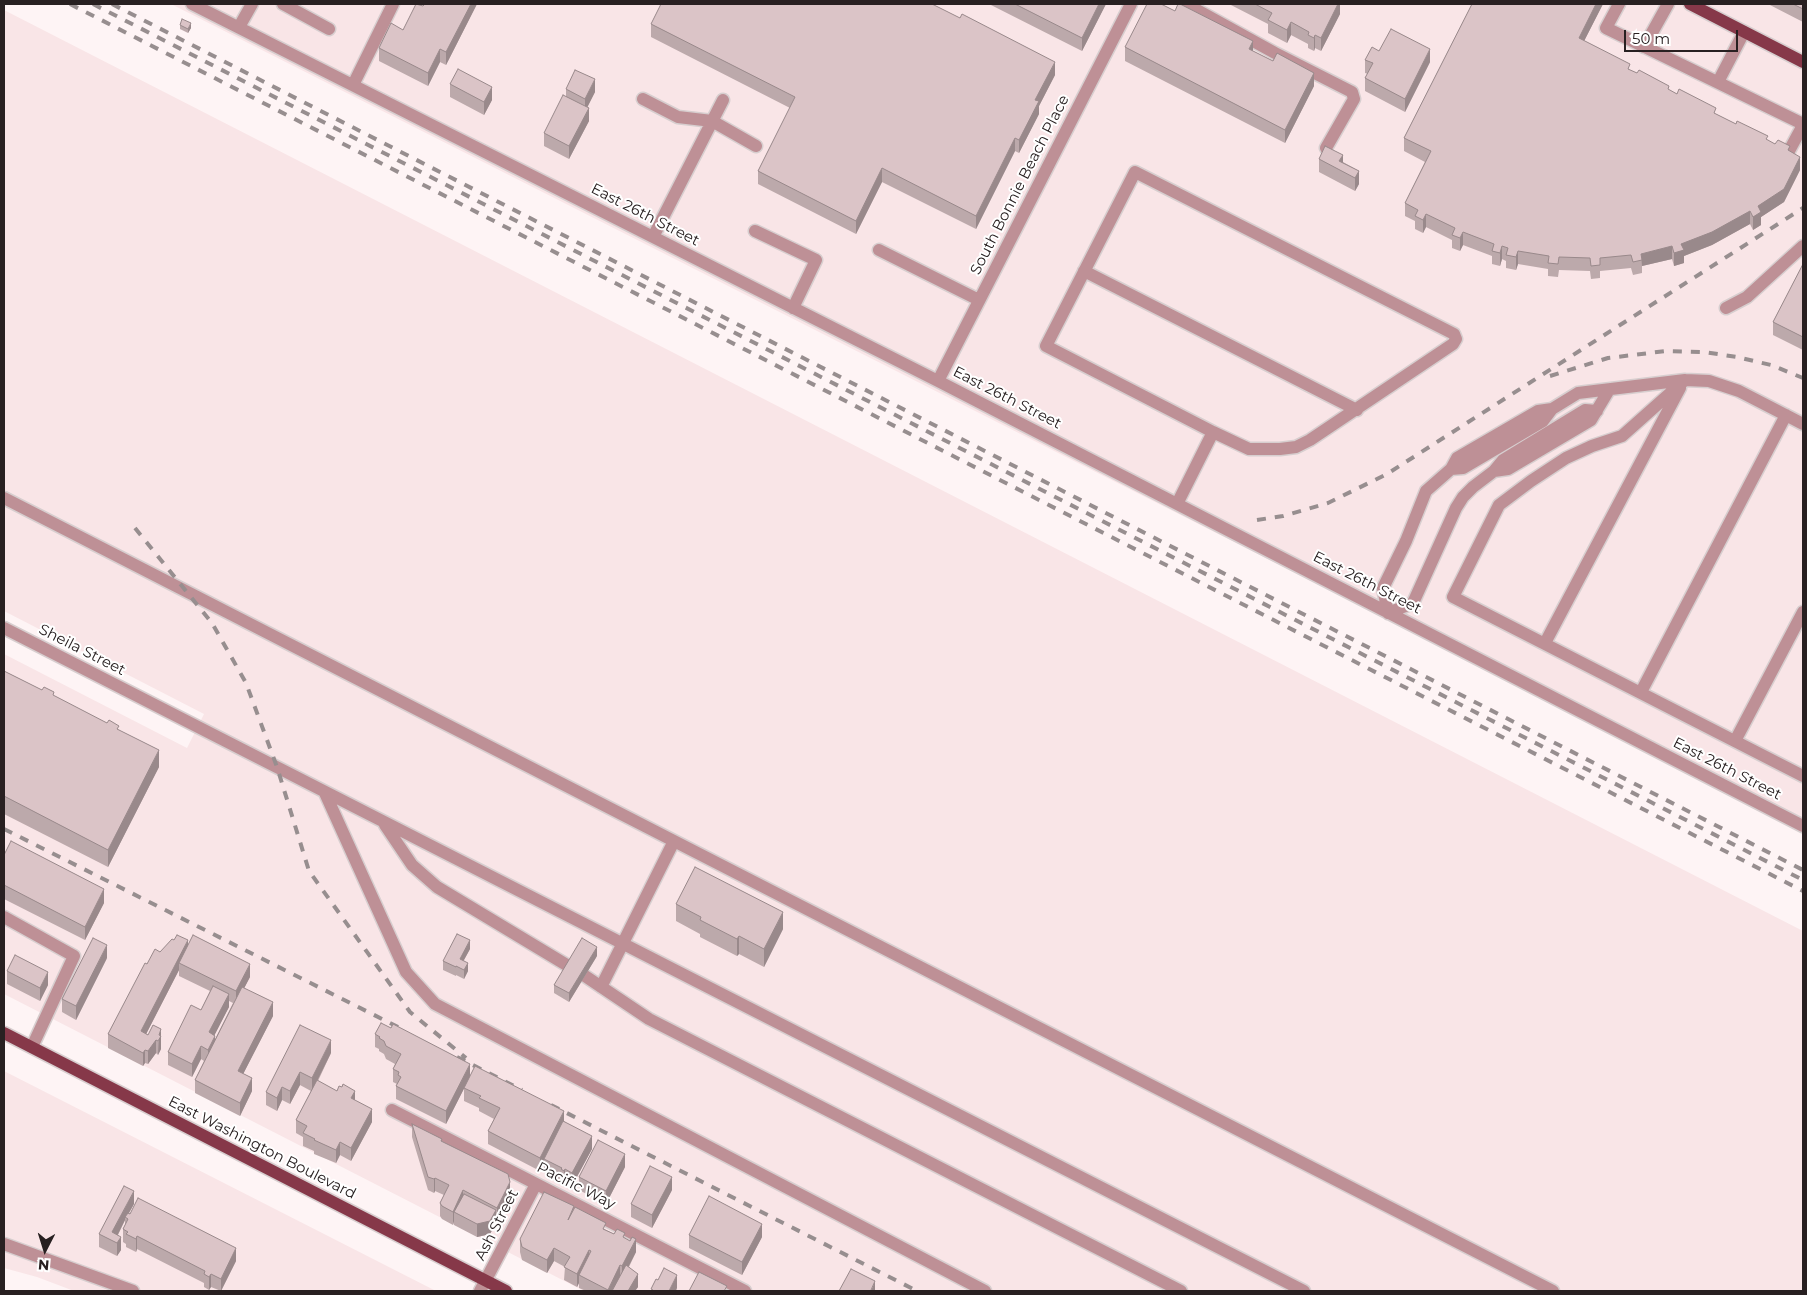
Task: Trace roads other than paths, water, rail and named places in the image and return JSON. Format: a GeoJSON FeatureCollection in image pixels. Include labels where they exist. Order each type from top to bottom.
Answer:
{"type":"FeatureCollection","features":[{"type":"Feature","properties":{"kind":"main road"},"geometry":{"type":"LineString","coordinates":[[1690,4],[1803,62]]}},
{"type":"Feature","properties":{"kind":"main road","name":"East Washington Boulevard"},"geometry":{"type":"LineString","coordinates":[[4,1033],[483,1286],[506,1291]]}},
{"type":"Feature","properties":{"kind":"street","name":"East 26th Street"},"geometry":{"type":"LineString","coordinates":[[192,4],[938,381],[1803,826]]}},
{"type":"Feature","properties":{"kind":"street"},"geometry":{"type":"LineString","coordinates":[[239,28],[252,4]]}},
{"type":"Feature","properties":{"kind":"street"},"geometry":{"type":"LineString","coordinates":[[283,4],[329,29]]}},
{"type":"Feature","properties":{"kind":"street"},"geometry":{"type":"LineString","coordinates":[[353,85],[393,4]]}},
{"type":"Feature","properties":{"kind":"street","name":"South Bonnie Beach Place"},"geometry":{"type":"LineString","coordinates":[[938,381],[1131,4]]}},
{"type":"Feature","properties":{"kind":"street"},"geometry":{"type":"LineString","coordinates":[[1186,4],[1274,53],[1352,92],[1354,99],[1326,148]]}},
{"type":"Feature","properties":{"kind":"street"},"geometry":{"type":"LineString","coordinates":[[1619,4],[1606,28],[1803,124],[1789,152]]}},
{"type":"Feature","properties":{"kind":"street"},"geometry":{"type":"LineString","coordinates":[[1644,47],[1668,4]]}},
{"type":"Feature","properties":{"kind":"street"},"geometry":{"type":"LineString","coordinates":[[1718,82],[1744,32]]}},
{"type":"Feature","properties":{"kind":"street"},"geometry":{"type":"LineString","coordinates":[[644,99],[678,117],[712,121],[756,146]]}},
{"type":"Feature","properties":{"kind":"street"},"geometry":{"type":"LineString","coordinates":[[653,237],[723,100]]}},
{"type":"Feature","properties":{"kind":"street"},"geometry":{"type":"LineString","coordinates":[[1135,172],[1454,334],[1456,339],[1453,344],[1310,440],[1296,447],[1249,449],[1046,346],[1084,271],[1135,172]]}},
{"type":"Feature","properties":{"kind":"street"},"geometry":{"type":"LineString","coordinates":[[755,231],[816,260],[793,308]]}},
{"type":"Feature","properties":{"kind":"street"},"geometry":{"type":"LineString","coordinates":[[1726,308],[1747,296],[1803,246]]}},
{"type":"Feature","properties":{"kind":"street"},"geometry":{"type":"LineString","coordinates":[[880,250],[980,300]]}},
{"type":"Feature","properties":{"kind":"street"},"geometry":{"type":"LineString","coordinates":[[1084,271],[1357,410]]}},
{"type":"Feature","properties":{"kind":"street"},"geometry":{"type":"LineString","coordinates":[[1685,380],[1622,436],[1592,446],[1566,458],[1499,505],[1453,597],[1803,776]]}},
{"type":"Feature","properties":{"kind":"street"},"geometry":{"type":"LineString","coordinates":[[1545,643],[1685,380]]}},
{"type":"Feature","properties":{"kind":"street"},"geometry":{"type":"LineString","coordinates":[[1609,390],[1591,420],[1524,461],[1508,469],[1494,471],[1463,497],[1413,603],[1388,613],[1383,588],[1406,541],[1422,498],[1431,485],[1452,469],[1463,468],[1543,421],[1552,409],[1578,393],[1685,380],[1709,381],[1739,391],[1803,424]]}},
{"type":"Feature","properties":{"kind":"street"},"geometry":{"type":"LineString","coordinates":[[1641,692],[1786,415]]}},
{"type":"Feature","properties":{"kind":"street"},"geometry":{"type":"LineString","coordinates":[[1177,504],[1213,432]]}},
{"type":"Feature","properties":{"kind":"street"},"geometry":{"type":"LineString","coordinates":[[4,498],[1553,1291]]}},
{"type":"Feature","properties":{"kind":"street"},"geometry":{"type":"LineString","coordinates":[[1735,741],[1803,612]]}},
{"type":"Feature","properties":{"kind":"street","name":"Sheila Street"},"geometry":{"type":"LineString","coordinates":[[4,628],[1304,1291]]}},
{"type":"Feature","properties":{"kind":"street"},"geometry":{"type":"LineString","coordinates":[[325,793],[406,972],[435,1004],[985,1291]]}},
{"type":"Feature","properties":{"kind":"street"},"geometry":{"type":"LineString","coordinates":[[384,823],[412,864],[437,887],[570,968]]}},
{"type":"Feature","properties":{"kind":"street"},"geometry":{"type":"LineString","coordinates":[[601,987],[674,841]]}},
{"type":"Feature","properties":{"kind":"street"},"geometry":{"type":"LineString","coordinates":[[4,917],[74,956],[32,1048]]}},
{"type":"Feature","properties":{"kind":"street"},"geometry":{"type":"LineString","coordinates":[[585,976],[649,1019],[1181,1291]]}},
{"type":"Feature","properties":{"kind":"street","name":"Pacific Way"},"geometry":{"type":"LineString","coordinates":[[392,1110],[745,1291]]}},
{"type":"Feature","properties":{"kind":"street","name":"Ash Street"},"geometry":{"type":"LineString","coordinates":[[483,1286],[536,1184]]}},
{"type":"Feature","properties":{"kind":"street"},"geometry":{"type":"LineString","coordinates":[[4,1244],[133,1291]]}},
{"type":"Feature","properties":{"kind":"railway"},"geometry":{"type":"LineString","coordinates":[[70,4],[1803,891]]}},
{"type":"Feature","properties":{"kind":"railway"},"geometry":{"type":"LineString","coordinates":[[93,4],[1803,880]]}},
{"type":"Feature","properties":{"kind":"railway"},"geometry":{"type":"LineString","coordinates":[[112,4],[1803,870]]}},
{"type":"Feature","properties":{"kind":"railway"},"geometry":{"type":"LineString","coordinates":[[1257,520],[1283,516],[1328,503],[1387,474],[1803,208]]}},
{"type":"Feature","properties":{"kind":"railway"},"geometry":{"type":"LineString","coordinates":[[1550,376],[1608,358],[1666,351],[1704,352],[1737,357],[1771,365],[1803,378]]}},
{"type":"Feature","properties":{"kind":"railway"},"geometry":{"type":"LineString","coordinates":[[135,528],[212,623],[246,683],[277,767],[309,871],[410,1012],[466,1058]]}},
{"type":"Feature","properties":{"kind":"railway"},"geometry":{"type":"LineString","coordinates":[[4,829],[406,1031]]}},
{"type":"Feature","properties":{"kind":"railway"},"geometry":{"type":"LineString","coordinates":[[457,1057],[522,1090]]}},
{"type":"Feature","properties":{"kind":"railway"},"geometry":{"type":"LineString","coordinates":[[551,1105],[917,1291]]}}]}
